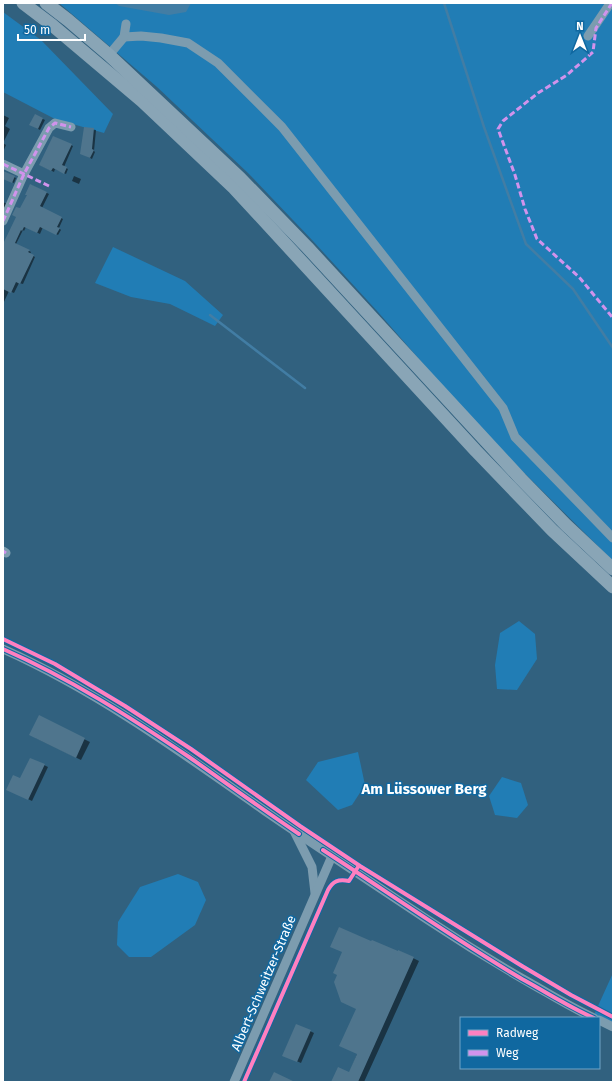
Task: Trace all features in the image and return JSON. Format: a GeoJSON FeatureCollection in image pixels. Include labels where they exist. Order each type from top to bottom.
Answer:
{"type":"FeatureCollection","features":[{"type":"Feature","properties":{"kind":"highway"},"geometry":{"type":"LineString","coordinates":[[23,3],[52,25],[142,101],[234,188],[476,451],[552,530],[613,587]]}},
{"type":"Feature","properties":{"kind":"highway"},"geometry":{"type":"LineString","coordinates":[[46,3],[108,55],[240,178],[307,247],[521,480],[613,569]]}},
{"type":"Feature","properties":{"kind":"street"},"geometry":{"type":"LineString","coordinates":[[588,36],[611,3]]}},
{"type":"Feature","properties":{"kind":"street"},"geometry":{"type":"LineString","coordinates":[[108,55],[124,37],[126,24]]}},
{"type":"Feature","properties":{"kind":"street"},"geometry":{"type":"LineString","coordinates":[[124,37],[141,36],[188,43],[218,63],[282,127],[503,408],[515,437],[613,538]]}},
{"type":"Feature","properties":{"kind":"street"},"geometry":{"type":"LineString","coordinates":[[3,221],[24,174],[49,128],[55,123],[71,127]]}},
{"type":"Feature","properties":{"kind":"street"},"geometry":{"type":"LineString","coordinates":[[3,164],[24,174]]}},
{"type":"Feature","properties":{"kind":"street"},"geometry":{"type":"LineString","coordinates":[[3,649],[39,665],[116,709],[189,757],[294,831],[449,934],[490,960],[576,1010],[592,1017]]}},
{"type":"Feature","properties":{"kind":"street","name":"Albert-Schweitzer-Straße"},"geometry":{"type":"LineString","coordinates":[[294,831],[312,867],[315,894]]}},
{"type":"Feature","properties":{"kind":"street","name":"Albert-Schweitzer-Straße"},"geometry":{"type":"LineString","coordinates":[[234,1082],[332,856]]}},
{"type":"Feature","properties":{"kind":"street"},"geometry":{"type":"LineString","coordinates":[[600,1020],[613,1026]]}},
{"type":"Feature","properties":{"kind":"shaded area"},"geometry":{"type":"Polygon","coordinates":[[[59,3],[613,3],[613,561],[481,430],[378,312],[248,173],[157,87],[59,3]]]}},
{"type":"Feature","properties":{"kind":"shaded area"},"geometry":{"type":"Polygon","coordinates":[[[115,3],[191,3],[186,12],[169,15],[119,6],[115,3]]]}},
{"type":"Feature","properties":{"kind":"shaded area"},"geometry":{"type":"Polygon","coordinates":[[[3,12],[41,40],[113,114],[104,133],[55,119],[3,92],[3,12]]]}},
{"type":"Feature","properties":{"kind":"shaded area"},"geometry":{"type":"Polygon","coordinates":[[[113,247],[185,281],[223,315],[215,326],[170,304],[131,297],[95,283],[113,247]]]}},
{"type":"Feature","properties":{"kind":"shaded area"},"geometry":{"type":"Polygon","coordinates":[[[519,621],[535,634],[537,659],[517,690],[497,689],[495,665],[500,633],[519,621]]]}},
{"type":"Feature","properties":{"kind":"shaded area"},"geometry":{"type":"Polygon","coordinates":[[[358,752],[365,785],[352,805],[338,810],[306,780],[318,762],[358,752]]]}},
{"type":"Feature","properties":{"kind":"shaded area"},"geometry":{"type":"Polygon","coordinates":[[[502,777],[521,783],[528,805],[517,818],[495,815],[489,796],[502,777]]]}},
{"type":"Feature","properties":{"kind":"shaded area"},"geometry":{"type":"Polygon","coordinates":[[[178,874],[198,882],[206,900],[195,925],[151,957],[129,957],[117,945],[118,922],[140,887],[178,874]]]}},
{"type":"Feature","properties":{"kind":"shaded area"},"geometry":{"type":"Polygon","coordinates":[[[613,973],[613,1027],[600,1020],[600,1017],[593,1017],[613,973]]]}},
{"type":"Feature","properties":{"kind":"building"},"geometry":{"type":"Polygon","coordinates":[[[35,114],[43,118],[38,129],[29,125],[35,114]]]}},
{"type":"Feature","properties":{"kind":"building"},"geometry":{"type":"Polygon","coordinates":[[[84,127],[94,128],[92,149],[94,150],[90,158],[80,154],[84,127]]]}},
{"type":"Feature","properties":{"kind":"building"},"geometry":{"type":"Polygon","coordinates":[[[53,136],[72,144],[62,165],[67,167],[64,174],[53,168],[51,171],[39,165],[53,136]]]}},
{"type":"Feature","properties":{"kind":"building"},"geometry":{"type":"Polygon","coordinates":[[[3,171],[15,176],[12,183],[3,179],[3,171]]]}},
{"type":"Feature","properties":{"kind":"building"},"geometry":{"type":"Polygon","coordinates":[[[30,184],[47,192],[40,206],[62,217],[57,227],[60,228],[56,235],[40,227],[37,233],[24,227],[22,231],[21,230],[15,243],[30,250],[28,252],[34,255],[20,284],[16,282],[11,293],[3,289],[3,244],[16,217],[12,215],[16,207],[20,208],[27,195],[25,195],[30,184]]]}},
{"type":"Feature","properties":{"kind":"building"},"geometry":{"type":"Polygon","coordinates":[[[39,715],[85,738],[76,758],[29,735],[39,715]]]}},
{"type":"Feature","properties":{"kind":"building"},"geometry":{"type":"Polygon","coordinates":[[[30,758],[45,764],[28,800],[6,790],[13,775],[20,778],[30,758]]]}},
{"type":"Feature","properties":{"kind":"building"},"geometry":{"type":"Polygon","coordinates":[[[339,927],[414,957],[358,1082],[331,1082],[338,1067],[349,1072],[357,1054],[339,1046],[356,1009],[341,1002],[334,982],[337,975],[333,973],[342,952],[330,947],[339,927]]]}},
{"type":"Feature","properties":{"kind":"building"},"geometry":{"type":"Polygon","coordinates":[[[296,1024],[311,1030],[297,1062],[282,1056],[296,1024]]]}},
{"type":"Feature","properties":{"kind":"building"},"geometry":{"type":"Polygon","coordinates":[[[274,1072],[295,1082],[269,1082],[274,1072]]]}},
{"type":"Feature","properties":{"kind":"waterway"},"geometry":{"type":"LineString","coordinates":[[444,3],[484,127],[526,244],[573,289],[613,348]]}},
{"type":"Feature","properties":{"kind":"waterway"},"geometry":{"type":"LineString","coordinates":[[210,315],[305,388]]}},
{"type":"Feature","properties":{"kind":"marked path"},"geometry":{"type":"LineString","coordinates":[[612,3],[596,28],[593,52],[567,75],[538,93],[503,121],[498,129],[515,175],[525,209],[537,239],[579,277],[613,318]]}},
{"type":"Feature","properties":{"kind":"marked path"},"geometry":{"type":"LineString","coordinates":[[3,221],[24,174],[49,128],[55,123],[71,127]]}},
{"type":"Feature","properties":{"kind":"marked path"},"geometry":{"type":"LineString","coordinates":[[3,164],[49,186]]}},
{"type":"Feature","properties":{"kind":"cycle path"},"geometry":{"type":"LineString","coordinates":[[3,639],[55,664],[125,706],[191,749],[300,826],[360,866],[522,966],[571,995],[613,1017]]}},
{"type":"Feature","properties":{"kind":"cycle path"},"geometry":{"type":"LineString","coordinates":[[3,649],[52,672],[122,713],[189,757],[299,834]]}},
{"type":"Feature","properties":{"kind":"cycle path"},"geometry":{"type":"LineString","coordinates":[[323,850],[497,964],[592,1017]]}},
{"type":"Feature","properties":{"kind":"cycle path"},"geometry":{"type":"LineString","coordinates":[[244,1082],[328,890],[336,881],[349,881],[358,867]]}},
{"type":"Feature","properties":{"kind":"district","name":"Am Lüssower Berg"},"geometry":{"type":"Point","coordinates":[424,789]}}]}
